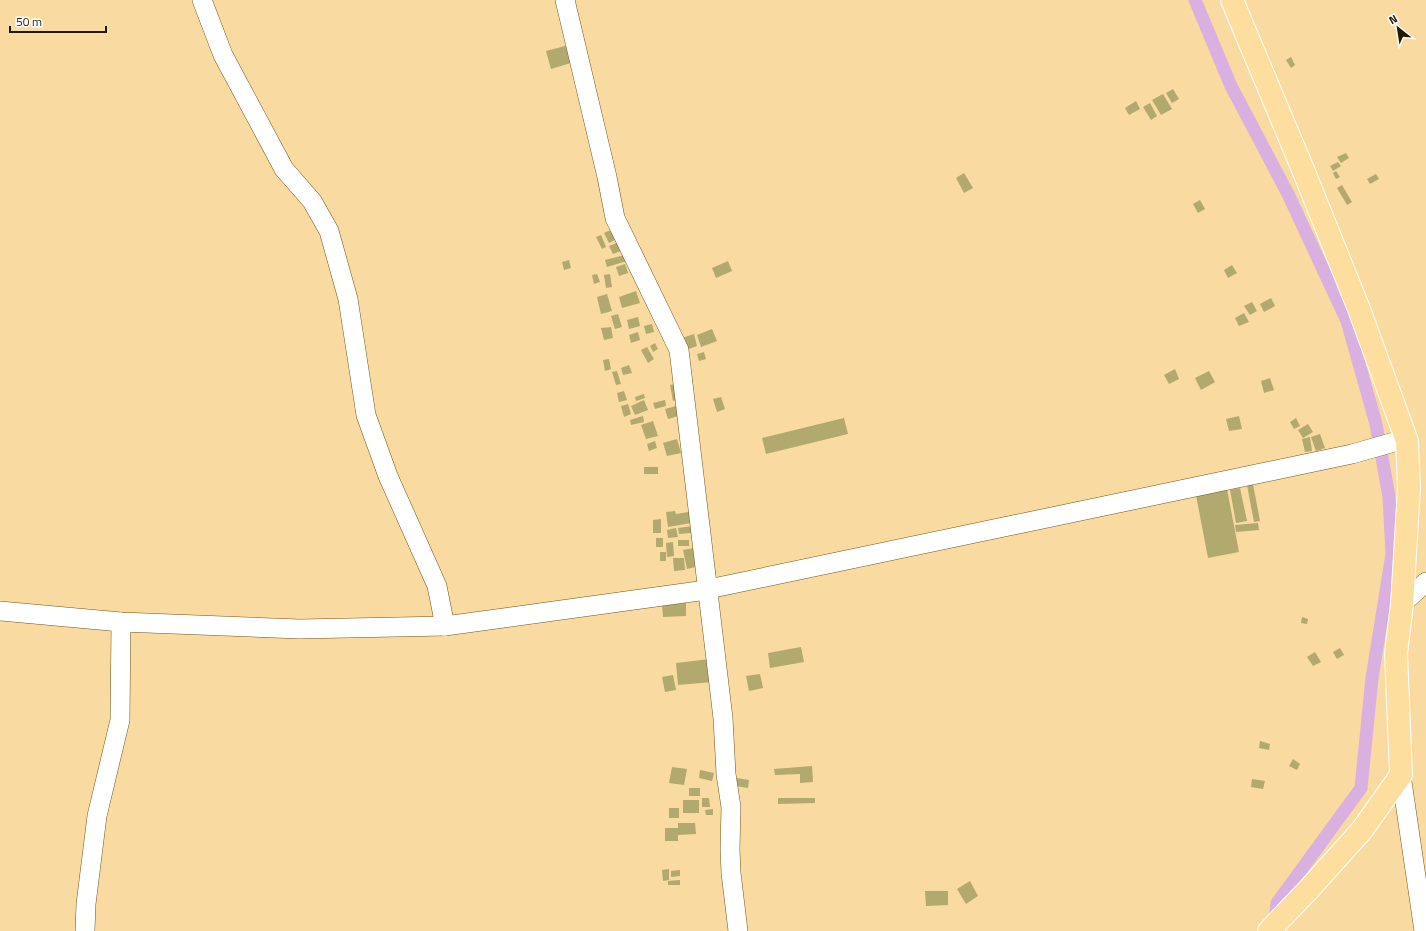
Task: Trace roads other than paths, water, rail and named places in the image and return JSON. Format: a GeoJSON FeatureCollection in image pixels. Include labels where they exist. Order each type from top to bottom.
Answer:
{"type":"FeatureCollection","features":[{"type":"Feature","properties":{"kind":"main road"},"geometry":{"type":"LineString","coordinates":[[1232,0],[1304,172],[1359,309],[1400,442],[1409,488],[1402,604],[1396,653],[1401,775],[1362,830],[1269,931]]}},
{"type":"Feature","properties":{"kind":"street"},"geometry":{"type":"LineString","coordinates":[[202,0],[223,55],[284,169],[312,201],[329,231],[348,299],[366,415],[388,476],[438,586],[445,626]]}},
{"type":"Feature","properties":{"kind":"street"},"geometry":{"type":"LineString","coordinates":[[565,0],[607,177],[615,218],[679,350],[723,718],[726,774],[731,807],[731,873],[738,931]]}},
{"type":"Feature","properties":{"kind":"street"},"geometry":{"type":"LineString","coordinates":[[0,611],[121,622],[300,629],[445,626],[700,591],[1352,454],[1400,442]]}},
{"type":"Feature","properties":{"kind":"street"},"geometry":{"type":"LineString","coordinates":[[1402,604],[1426,582]]}},
{"type":"Feature","properties":{"kind":"street"},"geometry":{"type":"LineString","coordinates":[[85,931],[86,904],[97,816],[120,720],[121,622]]}},
{"type":"Feature","properties":{"kind":"street"},"geometry":{"type":"LineString","coordinates":[[1401,775],[1424,931]]}},
{"type":"Feature","properties":{"kind":"waterway"},"geometry":{"type":"LineString","coordinates":[[1195,0],[1231,86],[1288,194],[1347,321],[1376,424],[1389,497],[1392,554],[1372,678],[1361,788],[1277,903],[1275,923]]}}]}
